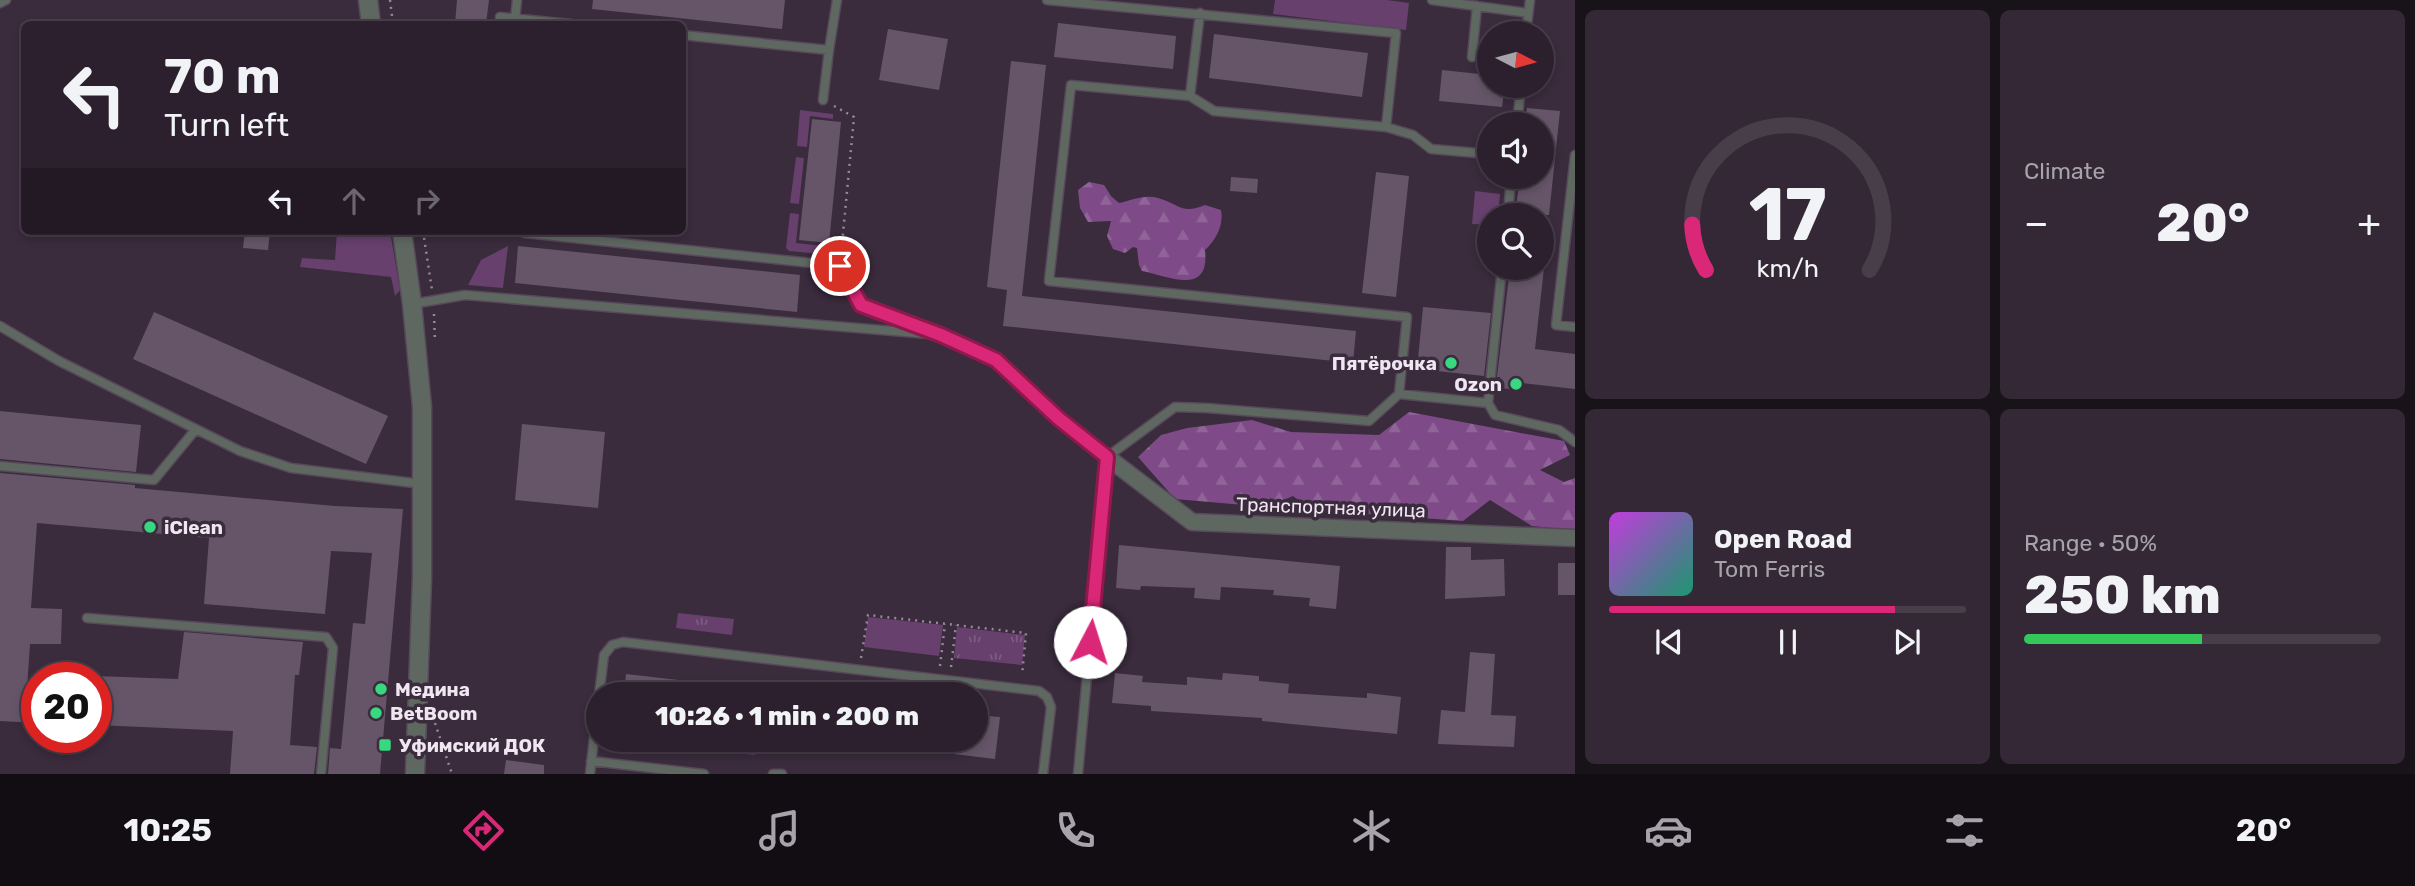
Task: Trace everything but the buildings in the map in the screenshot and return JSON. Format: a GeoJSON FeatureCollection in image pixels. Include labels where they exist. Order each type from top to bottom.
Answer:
{"type":"FeatureCollection","features":[{"type":"Feature","properties":{"kind":"street"},"geometry":{"type":"LineString","coordinates":[[368,0],[371,21]]}},
{"type":"Feature","properties":{"kind":"street"},"geometry":{"type":"LineString","coordinates":[[403,235],[422,407],[422,578],[415,774]]}},
{"type":"Feature","properties":{"kind":"street","name":"Транспортная улица"},"geometry":{"type":"LineString","coordinates":[[1107,457],[1192,522],[1575,538]]}},
{"type":"Feature","properties":{"kind":"lane"},"geometry":{"type":"LineString","coordinates":[[0,3],[6,0]]}},
{"type":"Feature","properties":{"kind":"lane"},"geometry":{"type":"LineString","coordinates":[[515,19],[517,0]]}},
{"type":"Feature","properties":{"kind":"lane"},"geometry":{"type":"LineString","coordinates":[[823,100],[837,0]]}},
{"type":"Feature","properties":{"kind":"lane"},"geometry":{"type":"LineString","coordinates":[[1047,0],[1396,33],[1386,127]]}},
{"type":"Feature","properties":{"kind":"lane"},"geometry":{"type":"LineString","coordinates":[[1432,0],[1528,13]]}},
{"type":"Feature","properties":{"kind":"lane"},"geometry":{"type":"LineString","coordinates":[[1527,21],[1530,0]]}},
{"type":"Feature","properties":{"kind":"lane"},"geometry":{"type":"LineString","coordinates":[[1472,58],[1477,6]]}},
{"type":"Feature","properties":{"kind":"lane"},"geometry":{"type":"LineString","coordinates":[[1190,96],[1200,13]]}},
{"type":"Feature","properties":{"kind":"lane"},"geometry":{"type":"LineString","coordinates":[[500,21],[500,17],[537,21]]}},
{"type":"Feature","properties":{"kind":"lane"},"geometry":{"type":"LineString","coordinates":[[686,36],[829,50]]}},
{"type":"Feature","properties":{"kind":"lane"},"geometry":{"type":"LineString","coordinates":[[1078,774],[1107,457],[1175,407],[1369,421],[1399,394],[1407,317],[1049,281],[1071,85],[1190,96],[1214,111],[1386,127],[1413,135],[1431,149],[1477,153]]}},
{"type":"Feature","properties":{"kind":"lane"},"geometry":{"type":"LineString","coordinates":[[1575,155],[1556,325],[1575,327]]}},
{"type":"Feature","properties":{"kind":"lane"},"geometry":{"type":"LineString","coordinates":[[544,235],[840,266],[861,305],[941,335],[996,360],[1050,411],[1107,457]]}},
{"type":"Feature","properties":{"kind":"lane"},"geometry":{"type":"LineString","coordinates":[[1501,280],[1488,403],[1494,415],[1559,430],[1575,442]]}},
{"type":"Feature","properties":{"kind":"lane"},"geometry":{"type":"LineString","coordinates":[[412,304],[465,295],[941,335]]}},
{"type":"Feature","properties":{"kind":"lane"},"geometry":{"type":"LineString","coordinates":[[0,326],[59,360],[240,451],[292,468],[422,484]]}},
{"type":"Feature","properties":{"kind":"lane"},"geometry":{"type":"LineString","coordinates":[[1399,394],[1488,403]]}},
{"type":"Feature","properties":{"kind":"lane"},"geometry":{"type":"LineString","coordinates":[[0,466],[154,480],[196,429]]}},
{"type":"Feature","properties":{"kind":"lane"},"geometry":{"type":"LineString","coordinates":[[87,618],[326,637],[333,648],[321,774]]}},
{"type":"Feature","properties":{"kind":"lane"},"geometry":{"type":"LineString","coordinates":[[601,682],[604,655],[617,643],[1039,691],[1049,701],[1043,774]]}},
{"type":"Feature","properties":{"kind":"lane"},"geometry":{"type":"LineString","coordinates":[[590,774],[593,752]]}},
{"type":"Feature","properties":{"kind":"lane"},"geometry":{"type":"LineString","coordinates":[[592,761],[704,774]]}},
{"type":"Feature","properties":{"kind":"lane"},"geometry":{"type":"LineString","coordinates":[[773,774],[782,774]]}},
{"type":"Feature","properties":{"kind":"path"},"geometry":{"type":"LineString","coordinates":[[390,0],[393,21]]}},
{"type":"Feature","properties":{"kind":"path"},"geometry":{"type":"LineString","coordinates":[[823,100],[854,117],[840,266]]}},
{"type":"Feature","properties":{"kind":"path"},"geometry":{"type":"LineString","coordinates":[[860,670],[867,615],[956,625],[1027,634],[1021,689]]}},
{"type":"Feature","properties":{"kind":"path"},"geometry":{"type":"LineString","coordinates":[[938,679],[945,624]]}},
{"type":"Feature","properties":{"kind":"path"},"geometry":{"type":"LineString","coordinates":[[949,681],[956,625]]}},
{"type":"Feature","properties":{"kind":"green space"},"geometry":{"type":"Polygon","coordinates":[[[1275,0],[1387,0],[1409,3],[1406,30],[1273,14],[1275,0]]]}},
{"type":"Feature","properties":{"kind":"green space"},"geometry":{"type":"Polygon","coordinates":[[[800,110],[833,114],[833,119],[810,116],[807,147],[797,146],[800,110]]]}},
{"type":"Feature","properties":{"kind":"green space"},"geometry":{"type":"Polygon","coordinates":[[[796,157],[804,158],[799,204],[790,203],[796,157]]]}},
{"type":"Feature","properties":{"kind":"green space"},"geometry":{"type":"Polygon","coordinates":[[[1089,182],[1104,185],[1119,203],[1153,197],[1186,209],[1205,205],[1221,210],[1220,227],[1213,242],[1205,250],[1205,265],[1201,274],[1194,279],[1185,280],[1142,271],[1137,248],[1133,247],[1125,253],[1113,249],[1107,236],[1111,221],[1088,222],[1080,208],[1078,190],[1089,182]]]}},
{"type":"Feature","properties":{"kind":"green space"},"geometry":{"type":"Polygon","coordinates":[[[1475,191],[1500,194],[1499,203],[1477,203],[1477,224],[1472,224],[1475,191]]]}},
{"type":"Feature","properties":{"kind":"green space"},"geometry":{"type":"Polygon","coordinates":[[[790,213],[799,214],[796,243],[833,247],[832,255],[789,251],[786,248],[790,213]]]}},
{"type":"Feature","properties":{"kind":"green space"},"geometry":{"type":"Polygon","coordinates":[[[337,235],[391,235],[400,290],[395,296],[391,277],[300,267],[302,258],[335,260],[337,235]]]}},
{"type":"Feature","properties":{"kind":"green space"},"geometry":{"type":"Polygon","coordinates":[[[508,246],[503,288],[468,285],[481,260],[508,246]]]}},
{"type":"Feature","properties":{"kind":"green space"},"geometry":{"type":"Polygon","coordinates":[[[1409,412],[1564,441],[1570,455],[1540,470],[1564,482],[1575,478],[1575,530],[1532,526],[1490,500],[1463,521],[1312,510],[1293,496],[1267,507],[1175,499],[1138,457],[1161,435],[1187,428],[1252,420],[1291,432],[1379,435],[1409,412]]]}},
{"type":"Feature","properties":{"kind":"green space"},"geometry":{"type":"Polygon","coordinates":[[[678,613],[734,619],[732,635],[676,628],[678,613]]]}},
{"type":"Feature","properties":{"kind":"green space"},"geometry":{"type":"Polygon","coordinates":[[[868,617],[943,625],[939,656],[864,647],[868,617]]]}},
{"type":"Feature","properties":{"kind":"green space"},"geometry":{"type":"Polygon","coordinates":[[[957,627],[1025,635],[1022,665],[954,658],[957,627]]]}},
{"type":"Feature","properties":{"kind":"green space"},"geometry":{"type":"Polygon","coordinates":[[[727,752],[755,752],[755,755],[727,752]]]}},
{"type":"Feature","properties":{"kind":"place","name":"Пятёрочка"},"geometry":{"type":"Point","coordinates":[1451,363]}},
{"type":"Feature","properties":{"kind":"place","name":"Ozon"},"geometry":{"type":"Point","coordinates":[1516,384]}},
{"type":"Feature","properties":{"kind":"place","name":"iClean"},"geometry":{"type":"Point","coordinates":[150,527]}},
{"type":"Feature","properties":{"kind":"place","name":"Медина"},"geometry":{"type":"Point","coordinates":[381,689]}},
{"type":"Feature","properties":{"kind":"place","name":"BetBoom"},"geometry":{"type":"Point","coordinates":[376,713]}},
{"type":"Feature","properties":{"kind":"place","name":"Уфимский ДОК"},"geometry":{"type":"Point","coordinates":[385,745]}},
{"type":"Feature","properties":{"kind":"route"},"geometry":{"type":"LineString","coordinates":[[840,266],[861,305],[941,335],[996,360],[1058,418],[1107,457],[1090,642]]}}]}
